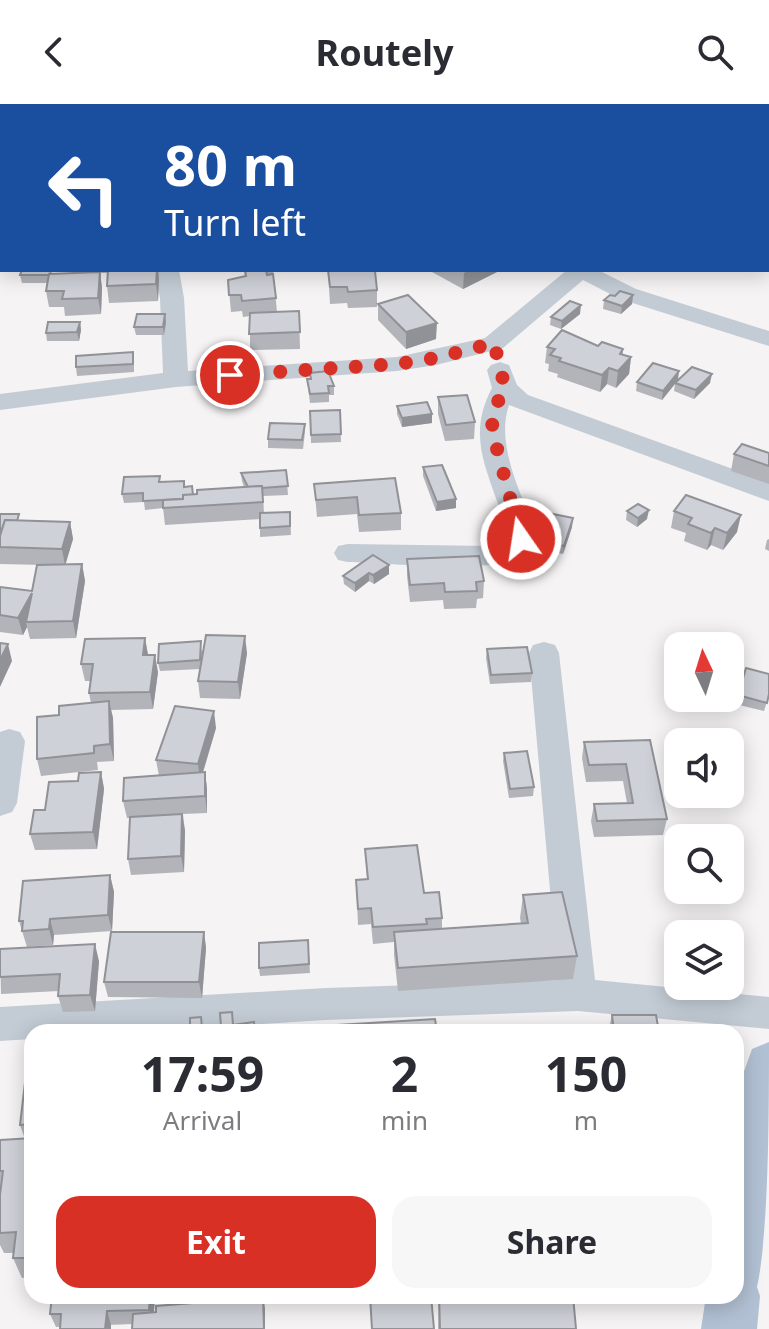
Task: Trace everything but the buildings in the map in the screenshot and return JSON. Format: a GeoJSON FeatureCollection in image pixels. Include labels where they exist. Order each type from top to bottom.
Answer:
{"type":"FeatureCollection","features":[{"type":"Feature","properties":{"kind":"main road"},"geometry":{"type":"LineString","coordinates":[[744,1205],[752,1138],[769,1064]]}},
{"type":"Feature","properties":{"kind":"main road"},"geometry":{"type":"LineString","coordinates":[[729,1329],[732,1304]]}},
{"type":"Feature","properties":{"kind":"street"},"geometry":{"type":"LineString","coordinates":[[167,272],[172,298],[176,379]]}},
{"type":"Feature","properties":{"kind":"street"},"geometry":{"type":"LineString","coordinates":[[0,402],[176,379],[397,364],[436,358],[494,343],[579,272]]}},
{"type":"Feature","properties":{"kind":"street"},"geometry":{"type":"LineString","coordinates":[[585,272],[628,294],[769,339]]}},
{"type":"Feature","properties":{"kind":"street"},"geometry":{"type":"LineString","coordinates":[[494,343],[505,388],[519,400],[769,492]]}},
{"type":"Feature","properties":{"kind":"street"},"geometry":{"type":"LineString","coordinates":[[348,553],[492,555],[511,551],[521,539],[521,532],[492,430],[493,411],[505,388]]}},
{"type":"Feature","properties":{"kind":"street"},"geometry":{"type":"LineString","coordinates":[[544,653],[578,995]]}},
{"type":"Feature","properties":{"kind":"street"},"geometry":{"type":"LineString","coordinates":[[0,803],[9,741]]}},
{"type":"Feature","properties":{"kind":"street"},"geometry":{"type":"LineString","coordinates":[[0,1024],[326,1004],[578,995],[769,1013]]}},
{"type":"Feature","properties":{"kind":"route"},"geometry":{"type":"LineString","coordinates":[[230,375],[397,364],[494,343],[505,388],[493,411],[492,430],[521,539]]}}]}
